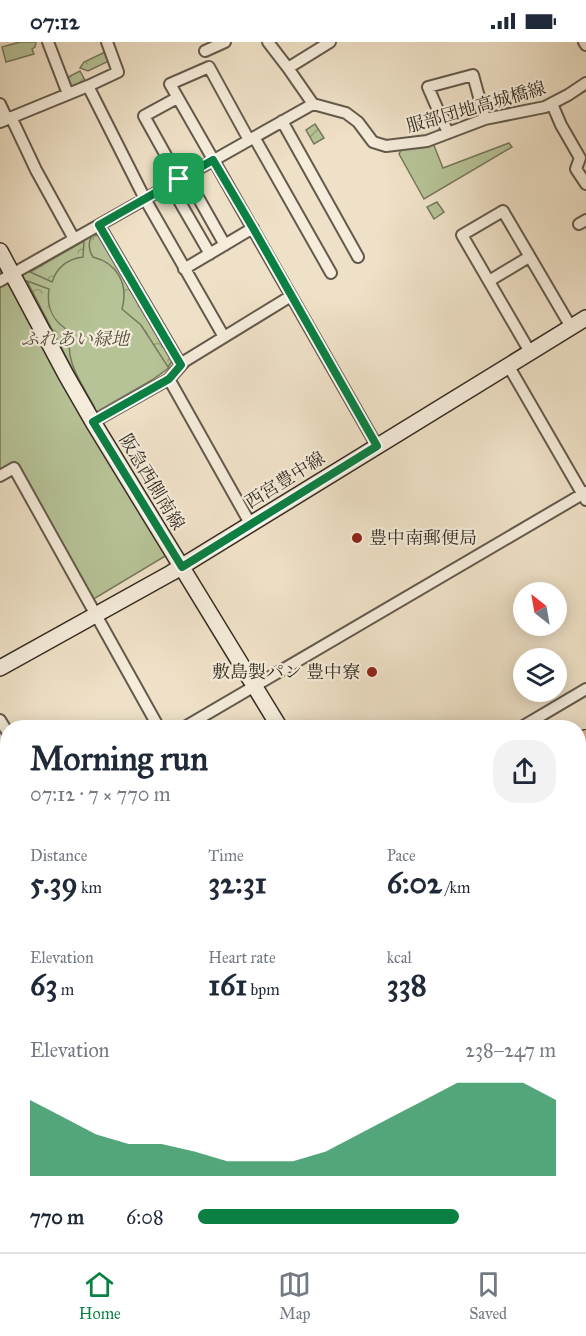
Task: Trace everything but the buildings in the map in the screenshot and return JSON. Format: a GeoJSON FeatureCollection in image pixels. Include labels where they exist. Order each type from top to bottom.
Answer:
{"type":"FeatureCollection","features":[{"type":"Feature","properties":{"kind":"main road","name":"阪急西側南線"},"geometry":{"type":"LineString","coordinates":[[0,251],[6,277],[275,720]]}},
{"type":"Feature","properties":{"kind":"main road","name":"西宮豊中線"},"geometry":{"type":"LineString","coordinates":[[0,668],[182,567],[586,318]]}},
{"type":"Feature","properties":{"kind":"street"},"geometry":{"type":"LineString","coordinates":[[48,42],[68,94]]}},
{"type":"Feature","properties":{"kind":"street"},"geometry":{"type":"LineString","coordinates":[[6,120],[118,72],[107,42]]}},
{"type":"Feature","properties":{"kind":"street"},"geometry":{"type":"LineString","coordinates":[[205,51],[225,42]]}},
{"type":"Feature","properties":{"kind":"street"},"geometry":{"type":"LineString","coordinates":[[6,277],[313,104],[268,42]]}},
{"type":"Feature","properties":{"kind":"street"},"geometry":{"type":"LineString","coordinates":[[288,68],[330,42]]}},
{"type":"Feature","properties":{"kind":"street"},"geometry":{"type":"LineString","coordinates":[[331,273],[209,67],[170,84],[377,446]]}},
{"type":"Feature","properties":{"kind":"street"},"geometry":{"type":"LineString","coordinates":[[448,133],[428,87],[473,75],[485,119]]}},
{"type":"Feature","properties":{"kind":"street"},"geometry":{"type":"LineString","coordinates":[[88,86],[145,199],[224,337]]}},
{"type":"Feature","properties":{"kind":"street","name":"服部団地高城橋線"},"geometry":{"type":"LineString","coordinates":[[313,104],[322,108],[338,109],[350,115],[360,124],[371,140],[382,146],[427,141],[485,119],[552,104],[584,89]]}},
{"type":"Feature","properties":{"kind":"street"},"geometry":{"type":"LineString","coordinates":[[177,98],[144,116],[178,180],[210,254]]}},
{"type":"Feature","properties":{"kind":"street"},"geometry":{"type":"LineString","coordinates":[[0,104],[6,120],[74,239]]}},
{"type":"Feature","properties":{"kind":"street"},"geometry":{"type":"LineString","coordinates":[[552,104],[561,125],[583,156],[576,169],[586,184]]}},
{"type":"Feature","properties":{"kind":"street"},"geometry":{"type":"LineString","coordinates":[[282,121],[358,257]]}},
{"type":"Feature","properties":{"kind":"street"},"geometry":{"type":"LineString","coordinates":[[178,180],[225,245]]}},
{"type":"Feature","properties":{"kind":"street"},"geometry":{"type":"LineString","coordinates":[[530,352],[462,235],[503,211],[572,327]]}},
{"type":"Feature","properties":{"kind":"street"},"geometry":{"type":"LineString","coordinates":[[99,225],[181,365]]}},
{"type":"Feature","properties":{"kind":"street"},"geometry":{"type":"LineString","coordinates":[[184,269],[253,228]]}},
{"type":"Feature","properties":{"kind":"street"},"geometry":{"type":"LineString","coordinates":[[489,281],[529,257]]}},
{"type":"Feature","properties":{"kind":"street"},"geometry":{"type":"LineString","coordinates":[[93,422],[169,379],[181,365],[291,296]]}},
{"type":"Feature","properties":{"kind":"street"},"geometry":{"type":"LineString","coordinates":[[197,720],[585,495],[508,365]]}},
{"type":"Feature","properties":{"kind":"street"},"geometry":{"type":"LineString","coordinates":[[169,379],[251,525]]}},
{"type":"Feature","properties":{"kind":"street"},"geometry":{"type":"LineString","coordinates":[[0,476],[14,468],[154,720]]}},
{"type":"Feature","properties":{"kind":"street"},"geometry":{"type":"LineString","coordinates":[[534,720],[586,689]]}},
{"type":"Feature","properties":{"kind":"green space"},"geometry":{"type":"Polygon","coordinates":[[[20,42],[36,42],[32,49],[34,54],[6,62],[2,47],[20,42]]]}},
{"type":"Feature","properties":{"kind":"green space"},"geometry":{"type":"Polygon","coordinates":[[[105,52],[109,61],[88,71],[80,68],[84,62],[105,52]]]}},
{"type":"Feature","properties":{"kind":"green space"},"geometry":{"type":"Polygon","coordinates":[[[80,71],[86,82],[71,89],[66,78],[80,71]]]}},
{"type":"Feature","properties":{"kind":"green space"},"geometry":{"type":"Polygon","coordinates":[[[315,124],[324,138],[314,144],[306,130],[315,124]]]}},
{"type":"Feature","properties":{"kind":"green space"},"geometry":{"type":"Polygon","coordinates":[[[433,143],[443,168],[509,143],[512,147],[424,199],[399,154],[402,148],[433,143]]]}},
{"type":"Feature","properties":{"kind":"green space"},"geometry":{"type":"Polygon","coordinates":[[[437,202],[444,212],[434,219],[427,207],[437,202]]]}},
{"type":"Feature","properties":{"kind":"green space","name":"ふれあい緑地"},"geometry":{"type":"Polygon","coordinates":[[[93,233],[101,235],[174,361],[173,365],[152,380],[84,419],[167,555],[92,600],[15,462],[0,470],[0,260],[10,279],[93,233]]]}},
{"type":"Feature","properties":{"kind":"green space"},"geometry":{"type":"Polygon","coordinates":[[[93,234],[100,236],[172,361],[168,367],[141,325],[122,309],[124,291],[122,283],[115,269],[91,254],[89,243],[93,234]]]}},
{"type":"Feature","properties":{"kind":"green space"},"geometry":{"type":"Polygon","coordinates":[[[84,241],[83,257],[63,265],[52,282],[30,272],[84,241]]]}},
{"type":"Feature","properties":{"kind":"green space"},"geometry":{"type":"Polygon","coordinates":[[[27,281],[49,289],[50,309],[60,324],[71,332],[70,353],[75,372],[95,408],[93,409],[27,281]]]}},
{"type":"Feature","properties":{"kind":"place","name":"豊中南郵便局"},"geometry":{"type":"Point","coordinates":[357,538]}},
{"type":"Feature","properties":{"kind":"place","name":"敷島製パン 豊中寮"},"geometry":{"type":"Point","coordinates":[372,672]}},
{"type":"Feature","properties":{"kind":"route"},"geometry":{"type":"LineString","coordinates":[[213,160],[377,446],[182,567],[93,422],[169,379],[181,365],[99,225],[179,179],[213,160]]}}]}
